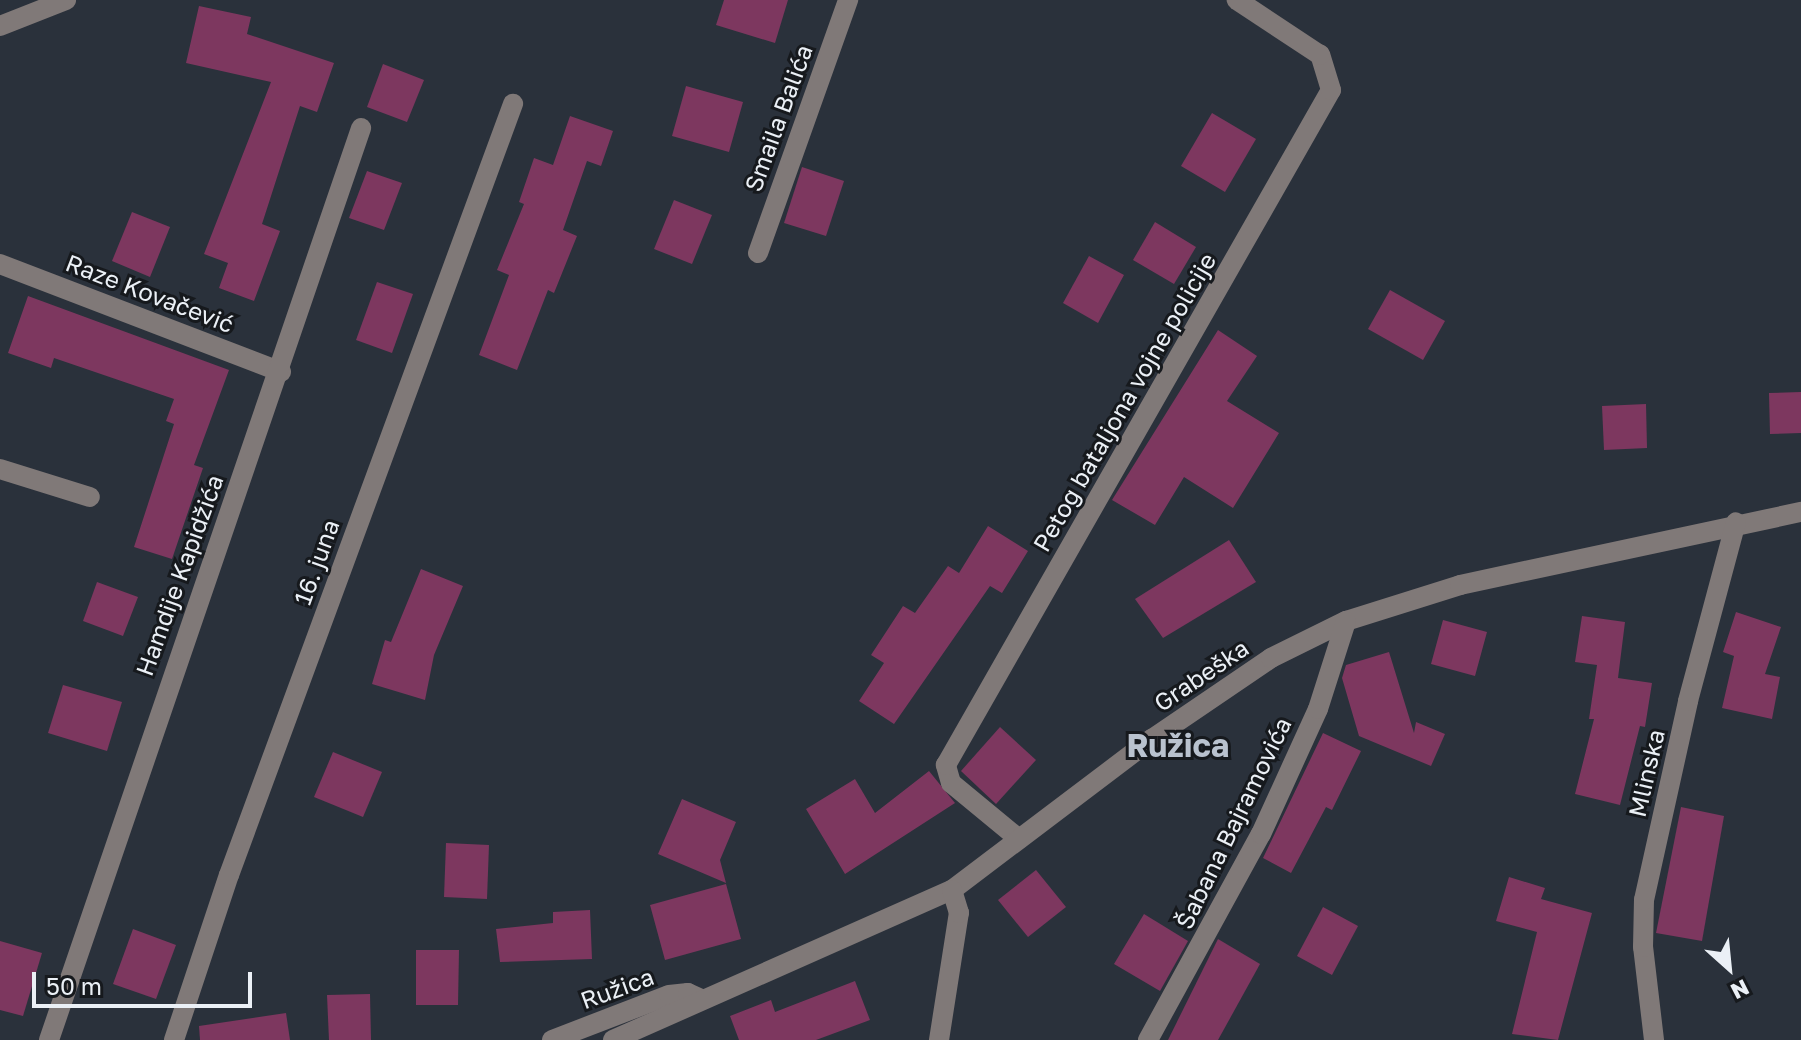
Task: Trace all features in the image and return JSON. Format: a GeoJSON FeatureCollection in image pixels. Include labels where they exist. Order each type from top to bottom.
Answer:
{"type":"FeatureCollection","features":[{"type":"Feature","properties":{"kind":"street"},"geometry":{"type":"LineString","coordinates":[[0,26],[66,0]]}},
{"type":"Feature","properties":{"kind":"street","name":"Smaila Balića"},"geometry":{"type":"LineString","coordinates":[[758,253],[848,0]]}},
{"type":"Feature","properties":{"kind":"street","name":"Petog bataljona vojne policije"},"geometry":{"type":"LineString","coordinates":[[1019,839],[951,783],[946,765],[1331,90],[1320,55],[1237,0]]}},
{"type":"Feature","properties":{"kind":"street","name":"16. juna"},"geometry":{"type":"LineString","coordinates":[[174,1040],[234,860],[513,104]]}},
{"type":"Feature","properties":{"kind":"street","name":"Hamdije Kapidžića"},"geometry":{"type":"LineString","coordinates":[[49,1040],[134,781],[281,372],[361,128]]}},
{"type":"Feature","properties":{"kind":"street","name":"Raze Kovačević"},"geometry":{"type":"LineString","coordinates":[[0,264],[281,372]]}},
{"type":"Feature","properties":{"kind":"street"},"geometry":{"type":"LineString","coordinates":[[0,469],[90,497]]}},
{"type":"Feature","properties":{"kind":"street","name":"Grabeška"},"geometry":{"type":"LineString","coordinates":[[613,1040],[701,999],[857,936],[952,890],[1271,658],[1346,621],[1460,585],[1736,522],[1801,512]]}},
{"type":"Feature","properties":{"kind":"street","name":"Mlinska"},"geometry":{"type":"LineString","coordinates":[[1654,1040],[1643,947],[1644,900],[1688,701],[1736,522]]}},
{"type":"Feature","properties":{"kind":"street","name":"Šabana Bajramovića"},"geometry":{"type":"LineString","coordinates":[[1148,1040],[1261,834],[1318,709],[1346,621]]}},
{"type":"Feature","properties":{"kind":"street"},"geometry":{"type":"LineString","coordinates":[[939,1040],[959,913],[952,890]]}},
{"type":"Feature","properties":{"kind":"street","name":"Ružica"},"geometry":{"type":"LineString","coordinates":[[552,1040],[669,995],[688,993],[701,999]]}},
{"type":"Feature","properties":{"kind":"building"},"geometry":{"type":"Polygon","coordinates":[[[724,0],[788,0],[775,43],[716,25],[724,0]]]}},
{"type":"Feature","properties":{"kind":"building"},"geometry":{"type":"Polygon","coordinates":[[[199,6],[251,17],[247,34],[334,63],[317,112],[300,106],[262,224],[280,231],[254,301],[219,288],[228,263],[204,254],[271,82],[186,63],[199,6]]]}},
{"type":"Feature","properties":{"kind":"building"},"geometry":{"type":"Polygon","coordinates":[[[383,64],[424,80],[407,122],[367,107],[383,64]]]}},
{"type":"Feature","properties":{"kind":"building"},"geometry":{"type":"Polygon","coordinates":[[[686,86],[743,102],[729,152],[672,136],[686,86]]]}},
{"type":"Feature","properties":{"kind":"building"},"geometry":{"type":"Polygon","coordinates":[[[1212,113],[1256,139],[1225,192],[1181,166],[1212,113]]]}},
{"type":"Feature","properties":{"kind":"building"},"geometry":{"type":"Polygon","coordinates":[[[570,116],[613,131],[601,166],[587,161],[563,230],[577,236],[554,293],[548,290],[517,370],[479,355],[509,275],[497,270],[524,204],[519,202],[534,158],[553,165],[570,116]]]}},
{"type":"Feature","properties":{"kind":"building"},"geometry":{"type":"Polygon","coordinates":[[[802,167],[844,181],[826,236],[784,223],[802,167]]]}},
{"type":"Feature","properties":{"kind":"building"},"geometry":{"type":"Polygon","coordinates":[[[367,171],[402,183],[384,230],[349,218],[367,171]]]}},
{"type":"Feature","properties":{"kind":"building"},"geometry":{"type":"Polygon","coordinates":[[[674,200],[712,215],[692,264],[654,249],[674,200]]]}},
{"type":"Feature","properties":{"kind":"building"},"geometry":{"type":"Polygon","coordinates":[[[132,212],[170,227],[150,277],[112,261],[132,212]]]}},
{"type":"Feature","properties":{"kind":"building"},"geometry":{"type":"Polygon","coordinates":[[[1155,222],[1196,247],[1174,284],[1133,260],[1155,222]]]}},
{"type":"Feature","properties":{"kind":"building"},"geometry":{"type":"Polygon","coordinates":[[[1089,256],[1124,275],[1098,323],[1063,303],[1089,256]]]}},
{"type":"Feature","properties":{"kind":"building"},"geometry":{"type":"Polygon","coordinates":[[[377,282],[413,294],[392,353],[356,340],[377,282]]]}},
{"type":"Feature","properties":{"kind":"building"},"geometry":{"type":"Polygon","coordinates":[[[1390,290],[1445,321],[1423,360],[1368,329],[1390,290]]]}},
{"type":"Feature","properties":{"kind":"building"},"geometry":{"type":"Polygon","coordinates":[[[28,296],[229,370],[194,465],[203,468],[172,559],[134,547],[174,424],[166,421],[174,399],[54,358],[51,368],[8,353],[28,296]]]}},
{"type":"Feature","properties":{"kind":"building"},"geometry":{"type":"Polygon","coordinates":[[[1218,330],[1257,356],[1227,401],[1279,433],[1233,508],[1184,477],[1155,525],[1112,500],[1218,330]]]}},
{"type":"Feature","properties":{"kind":"building"},"geometry":{"type":"Polygon","coordinates":[[[1801,392],[1801,433],[1770,434],[1769,393],[1801,392]]]}},
{"type":"Feature","properties":{"kind":"building"},"geometry":{"type":"Polygon","coordinates":[[[1646,404],[1647,448],[1604,450],[1602,406],[1646,404]]]}},
{"type":"Feature","properties":{"kind":"building"},"geometry":{"type":"Polygon","coordinates":[[[988,526],[1028,551],[1002,593],[990,586],[894,724],[859,701],[884,663],[871,655],[903,606],[915,613],[948,566],[959,573],[988,526]]]}},
{"type":"Feature","properties":{"kind":"building"},"geometry":{"type":"Polygon","coordinates":[[[1229,540],[1256,582],[1163,638],[1135,599],[1229,540]]]}},
{"type":"Feature","properties":{"kind":"building"},"geometry":{"type":"Polygon","coordinates":[[[421,569],[463,586],[434,655],[425,700],[372,684],[385,640],[391,642],[421,569]]]}},
{"type":"Feature","properties":{"kind":"building"},"geometry":{"type":"Polygon","coordinates":[[[97,582],[138,597],[123,636],[83,621],[97,582]]]}},
{"type":"Feature","properties":{"kind":"building"},"geometry":{"type":"Polygon","coordinates":[[[1736,612],[1781,627],[1765,674],[1780,677],[1772,719],[1722,708],[1734,656],[1723,652],[1736,612]]]}},
{"type":"Feature","properties":{"kind":"building"},"geometry":{"type":"Polygon","coordinates":[[[1582,616],[1625,622],[1618,678],[1652,683],[1645,727],[1640,726],[1620,805],[1575,794],[1594,719],[1589,719],[1597,665],[1575,662],[1582,616]]]}},
{"type":"Feature","properties":{"kind":"building"},"geometry":{"type":"Polygon","coordinates":[[[1443,620],[1487,632],[1475,676],[1431,664],[1443,620]]]}},
{"type":"Feature","properties":{"kind":"building"},"geometry":{"type":"Polygon","coordinates":[[[1389,652],[1414,733],[1416,722],[1445,734],[1431,766],[1359,736],[1342,678],[1346,665],[1389,652]]]}},
{"type":"Feature","properties":{"kind":"building"},"geometry":{"type":"Polygon","coordinates":[[[63,685],[122,702],[107,751],[48,733],[63,685]]]}},
{"type":"Feature","properties":{"kind":"building"},"geometry":{"type":"Polygon","coordinates":[[[1000,727],[1036,760],[996,804],[961,771],[1000,727]]]}},
{"type":"Feature","properties":{"kind":"building"},"geometry":{"type":"Polygon","coordinates":[[[1323,733],[1361,751],[1332,810],[1326,807],[1291,873],[1263,858],[1323,733]]]}},
{"type":"Feature","properties":{"kind":"building"},"geometry":{"type":"Polygon","coordinates":[[[333,752],[382,772],[363,817],[314,797],[333,752]]]}},
{"type":"Feature","properties":{"kind":"building"},"geometry":{"type":"Polygon","coordinates":[[[929,771],[955,803],[845,874],[806,809],[855,779],[875,813],[929,771]]]}},
{"type":"Feature","properties":{"kind":"building"},"geometry":{"type":"Polygon","coordinates":[[[682,799],[736,822],[720,860],[726,883],[658,854],[682,799]]]}},
{"type":"Feature","properties":{"kind":"building"},"geometry":{"type":"Polygon","coordinates":[[[1681,807],[1724,816],[1702,941],[1656,933],[1681,807]]]}},
{"type":"Feature","properties":{"kind":"building"},"geometry":{"type":"Polygon","coordinates":[[[446,843],[489,845],[487,899],[444,897],[446,843]]]}},
{"type":"Feature","properties":{"kind":"building"},"geometry":{"type":"Polygon","coordinates":[[[1036,870],[1066,907],[1028,937],[998,900],[1036,870]]]}},
{"type":"Feature","properties":{"kind":"building"},"geometry":{"type":"Polygon","coordinates":[[[1509,877],[1545,888],[1541,899],[1592,913],[1558,1040],[1512,1034],[1537,932],[1496,921],[1509,877]]]}},
{"type":"Feature","properties":{"kind":"building"},"geometry":{"type":"Polygon","coordinates":[[[726,884],[741,939],[665,960],[650,905],[726,884]]]}},
{"type":"Feature","properties":{"kind":"building"},"geometry":{"type":"Polygon","coordinates":[[[1323,907],[1358,926],[1332,975],[1297,956],[1323,907]]]}},
{"type":"Feature","properties":{"kind":"building"},"geometry":{"type":"Polygon","coordinates":[[[590,910],[592,959],[500,962],[496,929],[553,923],[553,912],[590,910]]]}},
{"type":"Feature","properties":{"kind":"building"},"geometry":{"type":"Polygon","coordinates":[[[1144,914],[1188,941],[1160,991],[1114,964],[1144,914]]]}},
{"type":"Feature","properties":{"kind":"building"},"geometry":{"type":"Polygon","coordinates":[[[133,929],[176,945],[156,999],[113,984],[133,929]]]}},
{"type":"Feature","properties":{"kind":"building"},"geometry":{"type":"Polygon","coordinates":[[[1218,939],[1260,964],[1218,1040],[1168,1040],[1218,939]]]}},
{"type":"Feature","properties":{"kind":"building"},"geometry":{"type":"Polygon","coordinates":[[[0,941],[42,953],[23,1016],[0,1010],[0,941]]]}},
{"type":"Feature","properties":{"kind":"building"},"geometry":{"type":"Polygon","coordinates":[[[416,950],[459,950],[458,1005],[416,1005],[416,950]]]}},
{"type":"Feature","properties":{"kind":"building"},"geometry":{"type":"Polygon","coordinates":[[[855,981],[870,1020],[816,1040],[739,1040],[730,1016],[771,1000],[775,1012],[855,981]]]}},
{"type":"Feature","properties":{"kind":"building"},"geometry":{"type":"Polygon","coordinates":[[[370,994],[371,1040],[329,1040],[327,995],[370,994]]]}},
{"type":"Feature","properties":{"kind":"building"},"geometry":{"type":"Polygon","coordinates":[[[286,1013],[290,1040],[200,1040],[199,1026],[286,1013]]]}},
{"type":"Feature","properties":{"kind":"district","name":"Ružica"},"geometry":{"type":"Point","coordinates":[1178,745]}}]}
